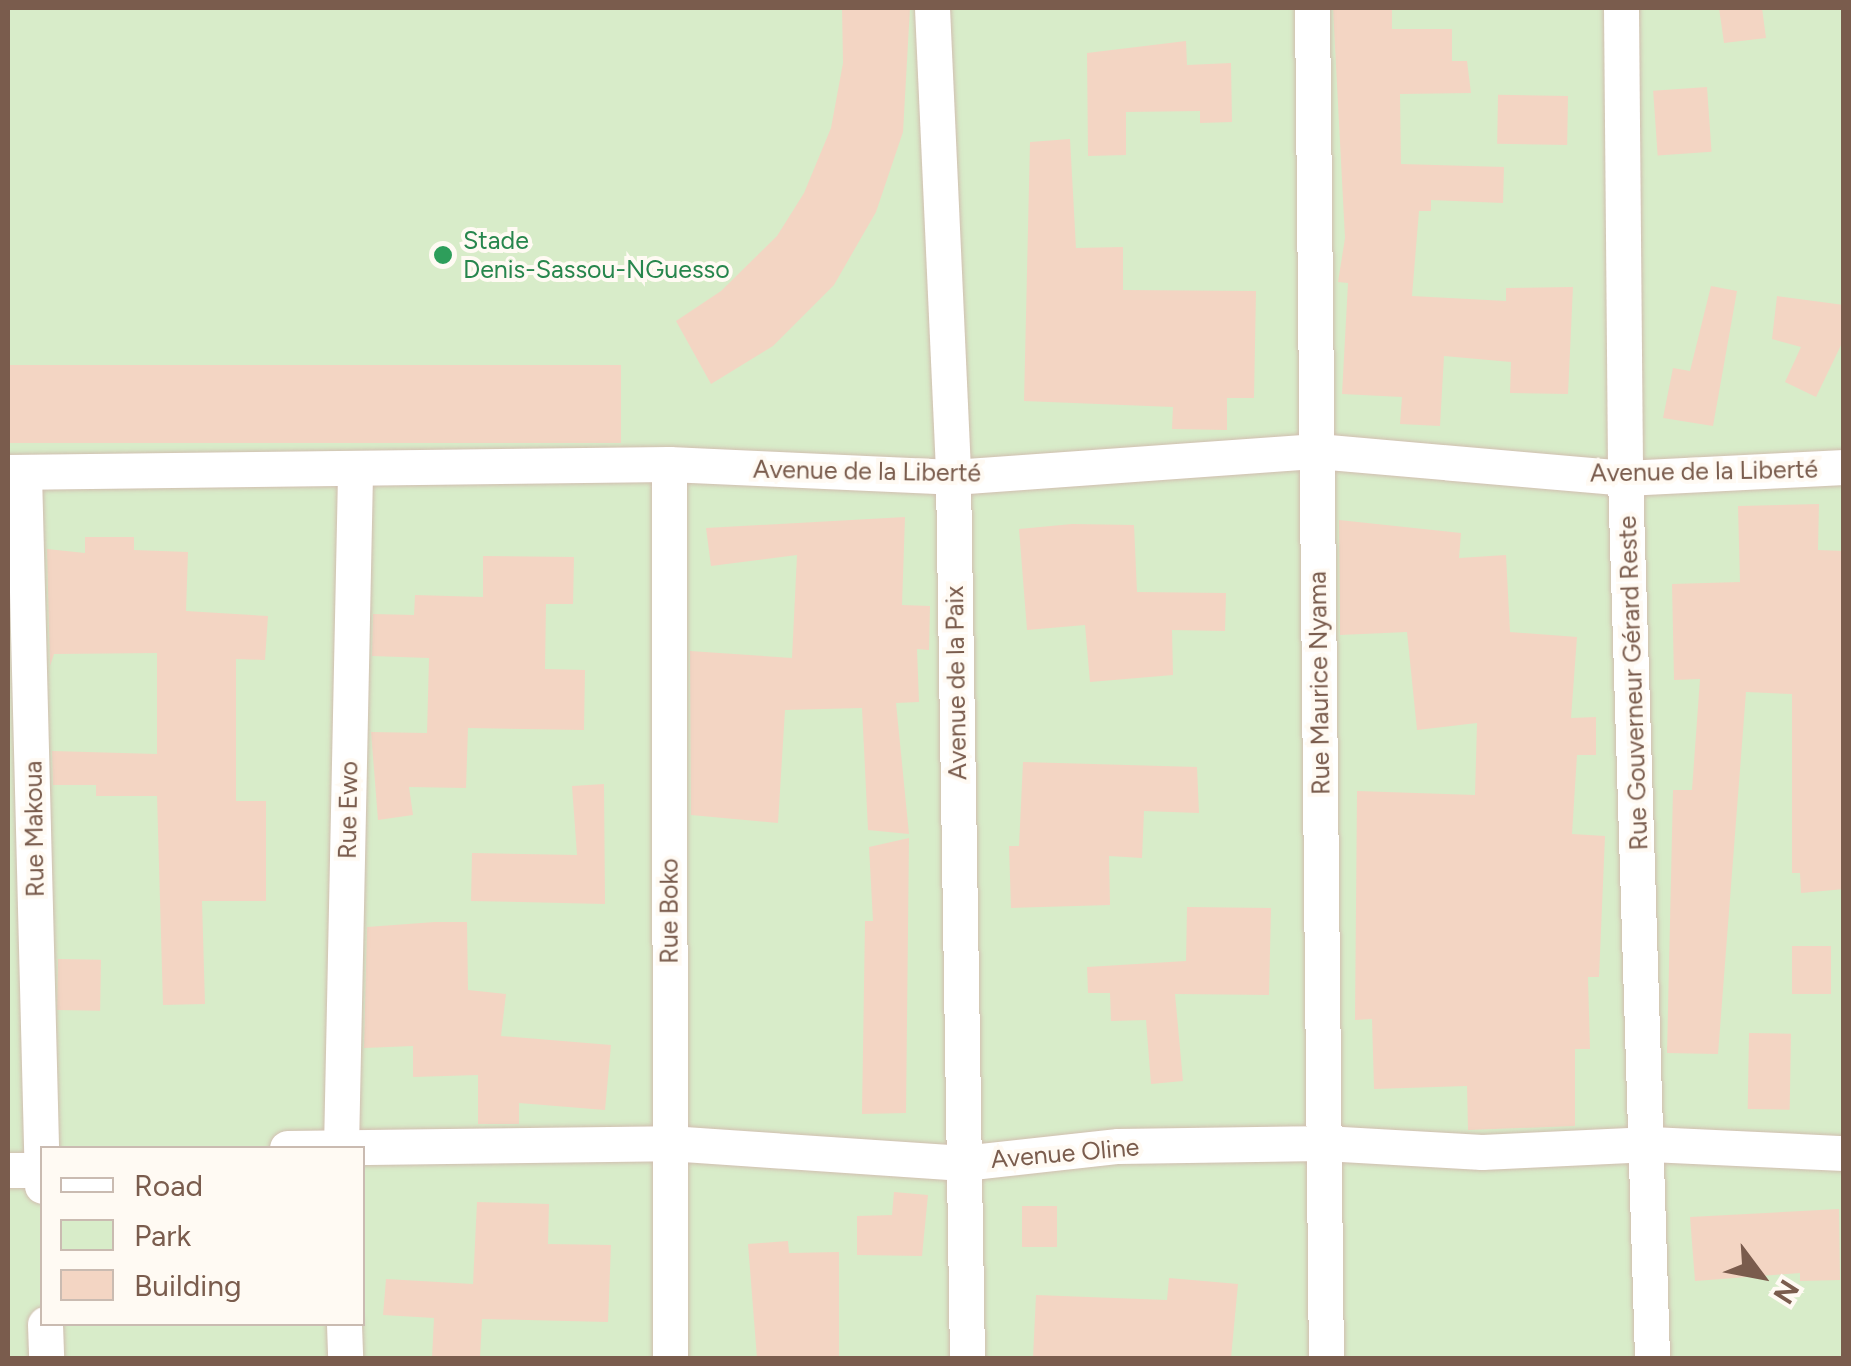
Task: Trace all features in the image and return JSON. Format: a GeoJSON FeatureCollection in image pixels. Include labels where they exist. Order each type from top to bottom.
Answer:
{"type":"FeatureCollection","features":[{"type":"Feature","properties":{"kind":"street","name":"Avenue de la Paix"},"geometry":{"type":"LineString","coordinates":[[932,8],[952,477],[967,1358]]}},
{"type":"Feature","properties":{"kind":"street","name":"Rue Maurice Nyama"},"geometry":{"type":"LineString","coordinates":[[1312,8],[1326,1358]]}},
{"type":"Feature","properties":{"kind":"street","name":"Rue Gouverneur Gérard Reste"},"geometry":{"type":"LineString","coordinates":[[1621,8],[1626,478],[1650,1144],[1652,1358]]}},
{"type":"Feature","properties":{"kind":"street","name":"Avenue de la Liberté"},"geometry":{"type":"LineString","coordinates":[[16,472],[355,472],[670,464],[952,477],[1316,452],[1626,478],[1844,468]]}},
{"type":"Feature","properties":{"kind":"street","name":"Rue Boko"},"geometry":{"type":"LineString","coordinates":[[670,464],[670,1358]]}},
{"type":"Feature","properties":{"kind":"street","name":"Rue Makoua"},"geometry":{"type":"LineString","coordinates":[[16,472],[41,1146]]}},
{"type":"Feature","properties":{"kind":"street","name":"Rue Ewo"},"geometry":{"type":"LineString","coordinates":[[342,1146],[355,472]]}},
{"type":"Feature","properties":{"kind":"street","name":"Avenue Oline"},"geometry":{"type":"LineString","coordinates":[[342,1146],[669,1143],[964,1163],[1118,1146],[1324,1143],[1482,1152],[1650,1144],[1844,1153]]}},
{"type":"Feature","properties":{"kind":"street"},"geometry":{"type":"LineString","coordinates":[[8,1170],[40,1170]]}},
{"type":"Feature","properties":{"kind":"street"},"geometry":{"type":"LineString","coordinates":[[45,1326],[46,1358]]}},
{"type":"Feature","properties":{"kind":"street"},"geometry":{"type":"LineString","coordinates":[[344,1326],[345,1358]]}},
{"type":"Feature","properties":{"kind":"green space"},"geometry":{"type":"Polygon","coordinates":[[[8,8],[1843,8],[1843,1358],[8,1358],[8,8]]]}},
{"type":"Feature","properties":{"kind":"building"},"geometry":{"type":"Polygon","coordinates":[[[842,8],[910,8],[903,132],[876,212],[834,285],[773,346],[711,384],[676,321],[721,291],[777,236],[804,193],[831,128],[843,63],[842,8]]]}},
{"type":"Feature","properties":{"kind":"building"},"geometry":{"type":"Polygon","coordinates":[[[1333,8],[1392,8],[1392,29],[1452,29],[1452,61],[1467,61],[1471,93],[1400,94],[1401,164],[1504,167],[1503,203],[1431,200],[1431,211],[1419,211],[1412,296],[1506,301],[1506,288],[1573,287],[1568,394],[1510,393],[1511,362],[1444,356],[1440,426],[1400,424],[1402,397],[1342,394],[1348,283],[1338,282],[1345,238],[1333,8]]]}},
{"type":"Feature","properties":{"kind":"building"},"geometry":{"type":"Polygon","coordinates":[[[1719,8],[1762,8],[1766,38],[1724,43],[1719,8]]]}},
{"type":"Feature","properties":{"kind":"building"},"geometry":{"type":"Polygon","coordinates":[[[1186,41],[1187,65],[1231,63],[1232,122],[1200,123],[1200,111],[1126,112],[1126,155],[1088,156],[1087,53],[1186,41]]]}},
{"type":"Feature","properties":{"kind":"building"},"geometry":{"type":"Polygon","coordinates":[[[1707,87],[1712,152],[1658,156],[1653,91],[1707,87]]]}},
{"type":"Feature","properties":{"kind":"building"},"geometry":{"type":"Polygon","coordinates":[[[1498,95],[1568,96],[1567,145],[1497,144],[1498,95]]]}},
{"type":"Feature","properties":{"kind":"building"},"geometry":{"type":"Polygon","coordinates":[[[1070,139],[1076,248],[1123,247],[1123,290],[1256,291],[1254,398],[1227,398],[1227,430],[1172,429],[1173,407],[1024,401],[1030,142],[1070,139]]]}},
{"type":"Feature","properties":{"kind":"building"},"geometry":{"type":"Polygon","coordinates":[[[1711,286],[1737,291],[1713,426],[1663,418],[1673,368],[1690,371],[1711,286]]]}},
{"type":"Feature","properties":{"kind":"building"},"geometry":{"type":"Polygon","coordinates":[[[1777,296],[1844,305],[1844,339],[1816,397],[1785,382],[1801,347],[1772,339],[1777,296]]]}},
{"type":"Feature","properties":{"kind":"building"},"geometry":{"type":"Polygon","coordinates":[[[8,365],[621,365],[621,443],[8,443],[8,365]]]}},
{"type":"Feature","properties":{"kind":"building"},"geometry":{"type":"Polygon","coordinates":[[[1819,504],[1818,550],[1844,551],[1844,889],[1801,893],[1800,873],[1792,873],[1792,694],[1746,692],[1718,1054],[1667,1053],[1673,790],[1692,790],[1700,679],[1674,680],[1672,584],[1740,582],[1738,506],[1819,504]]]}},
{"type":"Feature","properties":{"kind":"building"},"geometry":{"type":"Polygon","coordinates":[[[905,517],[902,605],[930,606],[929,650],[917,649],[919,702],[896,703],[909,834],[868,830],[862,708],[785,710],[778,823],[691,815],[690,651],[792,658],[797,555],[711,566],[706,528],[905,517]]]}},
{"type":"Feature","properties":{"kind":"building"},"geometry":{"type":"Polygon","coordinates":[[[1339,520],[1461,533],[1459,558],[1506,555],[1510,632],[1577,637],[1571,718],[1596,717],[1596,755],[1577,755],[1572,834],[1605,836],[1599,977],[1588,977],[1590,1049],[1575,1049],[1575,1126],[1468,1130],[1467,1086],[1374,1089],[1372,1019],[1355,1020],[1357,791],[1475,795],[1477,723],[1417,730],[1407,632],[1340,635],[1339,520]]]}},
{"type":"Feature","properties":{"kind":"building"},"geometry":{"type":"Polygon","coordinates":[[[1072,524],[1134,525],[1137,592],[1226,593],[1225,631],[1172,630],[1173,675],[1090,682],[1085,625],[1027,630],[1019,529],[1072,524]]]}},
{"type":"Feature","properties":{"kind":"building"},"geometry":{"type":"Polygon","coordinates":[[[85,537],[134,537],[134,550],[188,552],[186,611],[268,616],[265,660],[236,659],[236,801],[266,801],[266,901],[202,901],[205,1004],[163,1005],[157,796],[96,796],[96,785],[53,785],[52,751],[157,754],[157,653],[54,654],[50,666],[47,549],[85,553],[85,537]]]}},
{"type":"Feature","properties":{"kind":"building"},"geometry":{"type":"Polygon","coordinates":[[[483,556],[574,557],[573,604],[546,604],[545,669],[585,670],[584,730],[468,728],[466,788],[409,787],[413,815],[378,820],[371,732],[427,733],[429,658],[372,656],[373,614],[414,615],[415,595],[483,597],[483,556]]]}},
{"type":"Feature","properties":{"kind":"building"},"geometry":{"type":"Polygon","coordinates":[[[1023,762],[1197,767],[1199,813],[1144,811],[1142,858],[1109,856],[1110,905],[1011,908],[1009,846],[1019,846],[1023,762]]]}},
{"type":"Feature","properties":{"kind":"building"},"geometry":{"type":"Polygon","coordinates":[[[604,784],[605,904],[471,901],[472,853],[577,855],[572,786],[604,784]]]}},
{"type":"Feature","properties":{"kind":"building"},"geometry":{"type":"Polygon","coordinates":[[[909,838],[906,1113],[862,1114],[865,921],[873,921],[869,847],[909,838]]]}},
{"type":"Feature","properties":{"kind":"building"},"geometry":{"type":"Polygon","coordinates":[[[1187,907],[1271,908],[1269,995],[1175,994],[1183,1081],[1151,1084],[1146,1020],[1111,1021],[1110,993],[1088,993],[1087,967],[1186,961],[1187,907]]]}},
{"type":"Feature","properties":{"kind":"building"},"geometry":{"type":"Polygon","coordinates":[[[467,922],[468,990],[506,994],[501,1036],[611,1045],[605,1110],[519,1103],[519,1124],[478,1124],[478,1075],[413,1077],[413,1046],[364,1048],[367,927],[467,922]]]}},
{"type":"Feature","properties":{"kind":"building"},"geometry":{"type":"Polygon","coordinates":[[[1792,946],[1831,946],[1831,994],[1792,994],[1792,946]]]}},
{"type":"Feature","properties":{"kind":"building"},"geometry":{"type":"Polygon","coordinates":[[[58,959],[101,960],[100,1011],[57,1010],[58,959]]]}},
{"type":"Feature","properties":{"kind":"building"},"geometry":{"type":"Polygon","coordinates":[[[1749,1033],[1791,1034],[1790,1110],[1748,1109],[1749,1033]]]}},
{"type":"Feature","properties":{"kind":"building"},"geometry":{"type":"Polygon","coordinates":[[[894,1192],[928,1195],[922,1256],[857,1255],[857,1216],[892,1215],[894,1192]]]}},
{"type":"Feature","properties":{"kind":"building"},"geometry":{"type":"Polygon","coordinates":[[[477,1202],[549,1204],[548,1244],[611,1245],[608,1322],[482,1319],[480,1358],[432,1358],[434,1318],[383,1315],[386,1279],[473,1284],[477,1202]]]}},
{"type":"Feature","properties":{"kind":"building"},"geometry":{"type":"Polygon","coordinates":[[[1022,1206],[1057,1206],[1057,1247],[1022,1247],[1022,1206]]]}},
{"type":"Feature","properties":{"kind":"building"},"geometry":{"type":"Polygon","coordinates":[[[1839,1209],[1840,1280],[1800,1281],[1800,1273],[1695,1281],[1690,1217],[1839,1209]]]}},
{"type":"Feature","properties":{"kind":"building"},"geometry":{"type":"Polygon","coordinates":[[[788,1241],[789,1253],[839,1252],[839,1358],[757,1358],[748,1244],[788,1241]]]}},
{"type":"Feature","properties":{"kind":"building"},"geometry":{"type":"Polygon","coordinates":[[[1169,1278],[1238,1284],[1231,1358],[1033,1358],[1036,1295],[1167,1300],[1169,1278]]]}},
{"type":"Feature","properties":{"kind":"place","name":"Stade Denis-Sassou-NGuesso"},"geometry":{"type":"Point","coordinates":[443,255]}}]}
